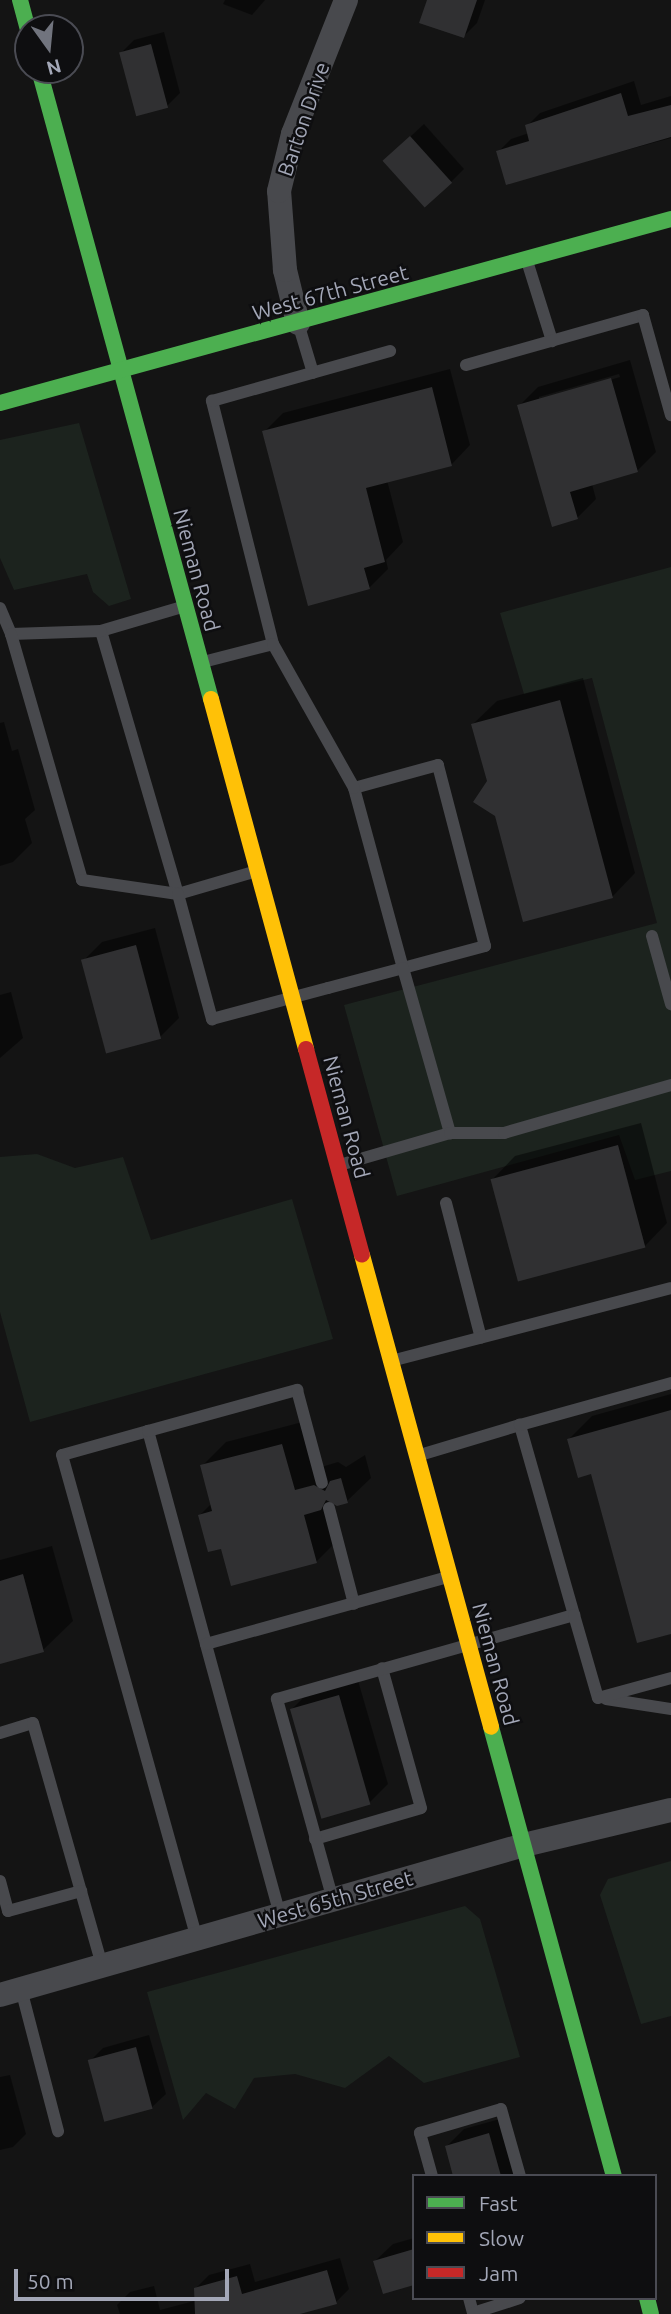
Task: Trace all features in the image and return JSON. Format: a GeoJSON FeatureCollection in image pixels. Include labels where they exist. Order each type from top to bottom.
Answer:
{"type":"FeatureCollection","features":[{"type":"Feature","properties":{"kind":"main road","name":"Nieman Road"},"geometry":{"type":"LineString","coordinates":[[43,84],[613,2174]]}},
{"type":"Feature","properties":{"kind":"main road","name":"West 67th Street"},"geometry":{"type":"LineString","coordinates":[[0,403],[671,219]]}},
{"type":"Feature","properties":{"kind":"street","name":"Barton Drive"},"geometry":{"type":"LineString","coordinates":[[298,323],[284,258],[279,191],[293,134],[346,0]]}},
{"type":"Feature","properties":{"kind":"street","name":"West 65th Street"},"geometry":{"type":"LineString","coordinates":[[10,1992],[524,1846],[671,1810]]}},
{"type":"Feature","properties":{"kind":"lane"},"geometry":{"type":"LineString","coordinates":[[526,259],[552,341]]}},
{"type":"Feature","properties":{"kind":"lane"},"geometry":{"type":"LineString","coordinates":[[466,365],[643,315],[671,415]]}},
{"type":"Feature","properties":{"kind":"lane"},"geometry":{"type":"LineString","coordinates":[[298,323],[313,373]]}},
{"type":"Feature","properties":{"kind":"lane"},"geometry":{"type":"LineString","coordinates":[[390,351],[212,401],[273,644],[354,788],[450,1133]]}},
{"type":"Feature","properties":{"kind":"lane"},"geometry":{"type":"LineString","coordinates":[[11,634],[101,631],[185,606]]}},
{"type":"Feature","properties":{"kind":"lane"},"geometry":{"type":"LineString","coordinates":[[0,608],[11,634],[82,880],[178,894],[257,870]]}},
{"type":"Feature","properties":{"kind":"lane"},"geometry":{"type":"LineString","coordinates":[[101,631],[212,1019],[485,946],[438,765],[354,788]]}},
{"type":"Feature","properties":{"kind":"lane"},"geometry":{"type":"LineString","coordinates":[[201,663],[273,644]]}},
{"type":"Feature","properties":{"kind":"lane"},"geometry":{"type":"LineString","coordinates":[[652,936],[671,1004]]}},
{"type":"Feature","properties":{"kind":"lane"},"geometry":{"type":"LineString","coordinates":[[338,1166],[450,1133],[505,1133],[671,1085]]}},
{"type":"Feature","properties":{"kind":"lane"},"geometry":{"type":"LineString","coordinates":[[446,1203],[481,1338]]}},
{"type":"Feature","properties":{"kind":"lane"},"geometry":{"type":"LineString","coordinates":[[392,1362],[671,1288]]}},
{"type":"Feature","properties":{"kind":"lane"},"geometry":{"type":"LineString","coordinates":[[418,1456],[671,1383]]}},
{"type":"Feature","properties":{"kind":"lane"},"geometry":{"type":"LineString","coordinates":[[197,1939],[62,1455],[297,1390],[322,1483]]}},
{"type":"Feature","properties":{"kind":"lane"},"geometry":{"type":"LineString","coordinates":[[520,1425],[598,1698]]}},
{"type":"Feature","properties":{"kind":"lane"},"geometry":{"type":"LineString","coordinates":[[148,1431],[280,1915]]}},
{"type":"Feature","properties":{"kind":"lane"},"geometry":{"type":"LineString","coordinates":[[329,1508],[354,1604]]}},
{"type":"Feature","properties":{"kind":"lane"},"geometry":{"type":"LineString","coordinates":[[206,1644],[451,1576]]}},
{"type":"Feature","properties":{"kind":"lane"},"geometry":{"type":"LineString","coordinates":[[332,1900],[276,1699],[574,1615]]}},
{"type":"Feature","properties":{"kind":"lane"},"geometry":{"type":"LineString","coordinates":[[315,1839],[421,1808],[382,1668]]}},
{"type":"Feature","properties":{"kind":"lane"},"geometry":{"type":"LineString","coordinates":[[598,1698],[671,1678]]}},
{"type":"Feature","properties":{"kind":"lane"},"geometry":{"type":"LineString","coordinates":[[598,1698],[671,1709]]}},
{"type":"Feature","properties":{"kind":"lane"},"geometry":{"type":"LineString","coordinates":[[0,1733],[33,1723],[102,1966]]}},
{"type":"Feature","properties":{"kind":"lane"},"geometry":{"type":"LineString","coordinates":[[0,1881],[8,1911],[81,1891]]}},
{"type":"Feature","properties":{"kind":"lane"},"geometry":{"type":"LineString","coordinates":[[10,1992],[58,2130]]}},
{"type":"Feature","properties":{"kind":"lane"},"geometry":{"type":"LineString","coordinates":[[431,2174],[420,2133],[502,2109],[519,2174]]}},
{"type":"Feature","properties":{"kind":"lane"},"geometry":{"type":"LineString","coordinates":[[470,2300],[473,2313],[506,2309]]}},
{"type":"Feature","properties":{"kind":"shaded area"},"geometry":{"type":"Polygon","coordinates":[[[79,423],[131,599],[109,606],[93,592],[87,574],[14,590],[0,558],[0,440],[79,423]]]}},
{"type":"Feature","properties":{"kind":"shaded area"},"geometry":{"type":"Polygon","coordinates":[[[671,567],[671,1171],[635,1180],[619,1135],[397,1196],[344,1005],[657,923],[592,678],[524,694],[500,613],[671,567]]]}},
{"type":"Feature","properties":{"kind":"shaded area"},"geometry":{"type":"Polygon","coordinates":[[[37,1154],[75,1168],[123,1157],[151,1240],[292,1199],[333,1339],[30,1422],[0,1312],[0,1157],[37,1154]]]}},
{"type":"Feature","properties":{"kind":"shaded area"},"geometry":{"type":"Polygon","coordinates":[[[671,1861],[671,2016],[641,2024],[600,1895],[608,1879],[671,1861]]]}},
{"type":"Feature","properties":{"kind":"shaded area"},"geometry":{"type":"Polygon","coordinates":[[[465,1906],[480,1919],[520,2057],[424,2083],[389,2056],[345,2088],[295,2074],[254,2078],[235,2109],[206,2093],[183,2120],[147,1992],[465,1906]]]}},
{"type":"Feature","properties":{"kind":"building"},"geometry":{"type":"Polygon","coordinates":[[[427,0],[477,0],[464,38],[419,23],[427,0]]]}},
{"type":"Feature","properties":{"kind":"building"},"geometry":{"type":"Polygon","coordinates":[[[151,44],[168,108],[136,116],[119,53],[151,44]]]}},
{"type":"Feature","properties":{"kind":"building"},"geometry":{"type":"Polygon","coordinates":[[[621,93],[628,116],[671,105],[671,137],[506,185],[496,151],[529,141],[525,125],[621,93]]]}},
{"type":"Feature","properties":{"kind":"building"},"geometry":{"type":"Polygon","coordinates":[[[410,136],[452,183],[425,208],[383,161],[410,136]]]}},
{"type":"Feature","properties":{"kind":"building"},"geometry":{"type":"Polygon","coordinates":[[[611,378],[638,472],[570,492],[578,519],[552,527],[517,405],[611,378]]]}},
{"type":"Feature","properties":{"kind":"building"},"geometry":{"type":"Polygon","coordinates":[[[432,387],[452,466],[366,488],[385,562],[364,568],[370,589],[308,606],[262,431],[432,387]]]}},
{"type":"Feature","properties":{"kind":"building"},"geometry":{"type":"Polygon","coordinates":[[[560,700],[613,898],[523,922],[495,816],[473,802],[487,781],[471,724],[560,700]]]}},
{"type":"Feature","properties":{"kind":"building"},"geometry":{"type":"Polygon","coordinates":[[[136,945],[161,1039],[106,1053],[81,960],[136,945]]]}},
{"type":"Feature","properties":{"kind":"building"},"geometry":{"type":"Polygon","coordinates":[[[618,1145],[645,1247],[518,1282],[490,1179],[618,1145]]]}},
{"type":"Feature","properties":{"kind":"building"},"geometry":{"type":"Polygon","coordinates":[[[671,1410],[671,1634],[637,1643],[591,1474],[578,1478],[567,1439],[671,1410]]]}},
{"type":"Feature","properties":{"kind":"building"},"geometry":{"type":"Polygon","coordinates":[[[282,1444],[295,1490],[314,1485],[325,1491],[330,1481],[341,1478],[348,1503],[337,1506],[326,1500],[321,1510],[304,1515],[317,1563],[231,1586],[221,1549],[208,1552],[198,1515],[212,1511],[200,1465],[282,1444]]]}},
{"type":"Feature","properties":{"kind":"building"},"geometry":{"type":"Polygon","coordinates":[[[23,1574],[44,1652],[0,1664],[0,1581],[23,1574]]]}},
{"type":"Feature","properties":{"kind":"building"},"geometry":{"type":"Polygon","coordinates":[[[339,1695],[370,1805],[321,1819],[290,1709],[339,1695]]]}},
{"type":"Feature","properties":{"kind":"building"},"geometry":{"type":"Polygon","coordinates":[[[136,2047],[153,2109],[104,2122],[88,2060],[136,2047]]]}},
{"type":"Feature","properties":{"kind":"building"},"geometry":{"type":"Polygon","coordinates":[[[489,2133],[500,2174],[452,2174],[445,2146],[489,2133]]]}},
{"type":"Feature","properties":{"kind":"building"},"geometry":{"type":"Polygon","coordinates":[[[412,2250],[412,2286],[383,2294],[373,2261],[412,2250]]]}},
{"type":"Feature","properties":{"kind":"building"},"geometry":{"type":"Polygon","coordinates":[[[327,2270],[337,2304],[300,2314],[195,2314],[194,2288],[237,2276],[242,2294],[327,2270]]]}},
{"type":"Feature","properties":{"kind":"traffic: fast"},"geometry":{"type":"LineString","coordinates":[[20,0],[24,14]]}},
{"type":"Feature","properties":{"kind":"traffic: fast"},"geometry":{"type":"LineString","coordinates":[[43,84],[211,699]]}},
{"type":"Feature","properties":{"kind":"traffic: fast"},"geometry":{"type":"LineString","coordinates":[[0,403],[671,219]]}},
{"type":"Feature","properties":{"kind":"traffic: fast"},"geometry":{"type":"LineString","coordinates":[[491,1727],[613,2174]]}},
{"type":"Feature","properties":{"kind":"traffic: fast"},"geometry":{"type":"LineString","coordinates":[[648,2300],[651,2314]]}},
{"type":"Feature","properties":{"kind":"traffic: slow"},"geometry":{"type":"LineString","coordinates":[[211,699],[306,1049]]}},
{"type":"Feature","properties":{"kind":"traffic: slow"},"geometry":{"type":"LineString","coordinates":[[362,1255],[491,1727]]}},
{"type":"Feature","properties":{"kind":"traffic: jam"},"geometry":{"type":"LineString","coordinates":[[306,1049],[362,1255]]}}]}
